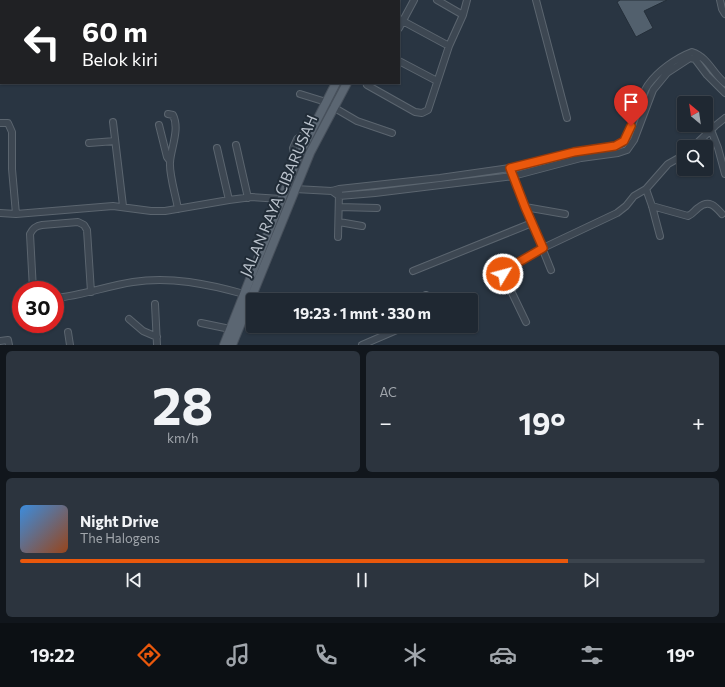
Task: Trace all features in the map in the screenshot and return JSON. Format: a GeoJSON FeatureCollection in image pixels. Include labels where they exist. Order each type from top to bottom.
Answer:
{"type":"FeatureCollection","features":[{"type":"Feature","properties":{"kind":"main road","name":"JALAN RAYA CIBARUSAH"},"geometry":{"type":"LineString","coordinates":[[224,345],[298,157],[335,84]]}},
{"type":"Feature","properties":{"kind":"main road","name":"JALAN RAYA CIBARUSAH"},"geometry":{"type":"LineString","coordinates":[[232,345],[310,153],[346,84]]}},
{"type":"Feature","properties":{"kind":"street"},"geometry":{"type":"LineString","coordinates":[[414,0],[401,20],[449,46]]}},
{"type":"Feature","properties":{"kind":"street"},"geometry":{"type":"LineString","coordinates":[[437,0],[463,15]]}},
{"type":"Feature","properties":{"kind":"street"},"geometry":{"type":"LineString","coordinates":[[368,84],[415,112],[422,113],[428,110],[449,46],[463,15],[467,0]]}},
{"type":"Feature","properties":{"kind":"street"},"geometry":{"type":"LineString","coordinates":[[536,0],[567,118]]}},
{"type":"Feature","properties":{"kind":"street"},"geometry":{"type":"LineString","coordinates":[[720,0],[725,14]]}},
{"type":"Feature","properties":{"kind":"street"},"geometry":{"type":"LineString","coordinates":[[336,192],[510,168],[574,152],[615,146],[620,144],[626,138],[640,100],[648,85],[665,68],[686,54],[692,52],[700,55],[713,72],[725,83]]}},
{"type":"Feature","properties":{"kind":"street"},"geometry":{"type":"LineString","coordinates":[[295,189],[375,193],[513,176],[581,158],[618,153],[627,150],[634,140],[653,90],[667,73],[690,58],[695,59],[707,75],[725,93]]}},
{"type":"Feature","properties":{"kind":"street"},"geometry":{"type":"LineString","coordinates":[[400,62],[437,81]]}},
{"type":"Feature","properties":{"kind":"street"},"geometry":{"type":"LineString","coordinates":[[300,94],[326,102]]}},
{"type":"Feature","properties":{"kind":"street"},"geometry":{"type":"LineString","coordinates":[[333,107],[357,121],[392,133]]}},
{"type":"Feature","properties":{"kind":"street"},"geometry":{"type":"LineString","coordinates":[[168,114],[173,115],[175,119],[170,167],[178,209]]}},
{"type":"Feature","properties":{"kind":"street"},"geometry":{"type":"LineString","coordinates":[[713,128],[725,118]]}},
{"type":"Feature","properties":{"kind":"street"},"geometry":{"type":"LineString","coordinates":[[113,122],[123,206]]}},
{"type":"Feature","properties":{"kind":"street"},"geometry":{"type":"LineString","coordinates":[[0,123],[8,123],[12,132],[12,169],[16,214]]}},
{"type":"Feature","properties":{"kind":"street"},"geometry":{"type":"LineString","coordinates":[[159,125],[167,157],[170,161]]}},
{"type":"Feature","properties":{"kind":"street"},"geometry":{"type":"LineString","coordinates":[[701,140],[709,132]]}},
{"type":"Feature","properties":{"kind":"street"},"geometry":{"type":"LineString","coordinates":[[712,132],[725,174]]}},
{"type":"Feature","properties":{"kind":"street"},"geometry":{"type":"LineString","coordinates":[[88,143],[116,141]]}},
{"type":"Feature","properties":{"kind":"street"},"geometry":{"type":"LineString","coordinates":[[236,145],[248,198]]}},
{"type":"Feature","properties":{"kind":"street"},"geometry":{"type":"LineString","coordinates":[[217,148],[229,200]]}},
{"type":"Feature","properties":{"kind":"street"},"geometry":{"type":"LineString","coordinates":[[488,282],[492,277],[543,248],[617,213],[626,206],[634,196],[646,189],[668,164],[677,159]]}},
{"type":"Feature","properties":{"kind":"street"},"geometry":{"type":"LineString","coordinates":[[510,168],[551,270]]}},
{"type":"Feature","properties":{"kind":"street"},"geometry":{"type":"LineString","coordinates":[[646,189],[660,236]]}},
{"type":"Feature","properties":{"kind":"street"},"geometry":{"type":"LineString","coordinates":[[336,192],[339,207],[338,237]]}},
{"type":"Feature","properties":{"kind":"street"},"geometry":{"type":"LineString","coordinates":[[0,213],[16,214],[113,206],[123,206],[151,211],[165,211],[248,198],[262,197],[281,199]]}},
{"type":"Feature","properties":{"kind":"street"},"geometry":{"type":"LineString","coordinates":[[652,206],[688,216],[694,213],[698,208],[709,204],[713,205],[722,214]]}},
{"type":"Feature","properties":{"kind":"street"},"geometry":{"type":"LineString","coordinates":[[339,207],[377,208]]}},
{"type":"Feature","properties":{"kind":"street"},"geometry":{"type":"LineString","coordinates":[[525,207],[565,214]]}},
{"type":"Feature","properties":{"kind":"street"},"geometry":{"type":"LineString","coordinates":[[33,281],[30,234],[33,229],[36,226],[42,225],[78,222],[84,225],[87,230],[91,292]]}},
{"type":"Feature","properties":{"kind":"street"},"geometry":{"type":"LineString","coordinates":[[339,222],[362,226]]}},
{"type":"Feature","properties":{"kind":"street"},"geometry":{"type":"LineString","coordinates":[[413,271],[532,223]]}},
{"type":"Feature","properties":{"kind":"street"},"geometry":{"type":"LineString","coordinates":[[502,272],[526,322]]}},
{"type":"Feature","properties":{"kind":"street"},"geometry":{"type":"LineString","coordinates":[[64,296],[134,282],[176,280],[212,285],[244,294]]}},
{"type":"Feature","properties":{"kind":"street"},"geometry":{"type":"LineString","coordinates":[[155,304],[157,345]]}},
{"type":"Feature","properties":{"kind":"street"},"geometry":{"type":"LineString","coordinates":[[129,319],[143,331],[157,337]]}},
{"type":"Feature","properties":{"kind":"street"},"geometry":{"type":"LineString","coordinates":[[201,323],[230,329]]}},
{"type":"Feature","properties":{"kind":"street"},"geometry":{"type":"LineString","coordinates":[[68,332],[70,345]]}},
{"type":"Feature","properties":{"kind":"street"},"geometry":{"type":"LineString","coordinates":[[362,345],[392,333]]}},
{"type":"Feature","properties":{"kind":"street"},"geometry":{"type":"LineString","coordinates":[[0,341],[8,340],[9,345]]}},
{"type":"Feature","properties":{"kind":"building"},"geometry":{"type":"Polygon","coordinates":[[[620,0],[667,0],[644,11],[653,28],[636,37],[617,2],[620,0]]]}},
{"type":"Feature","properties":{"kind":"route"},"geometry":{"type":"LineString","coordinates":[[503,274],[502,272],[543,248],[510,168],[574,152],[615,146],[624,141],[631,126]]}}]}
